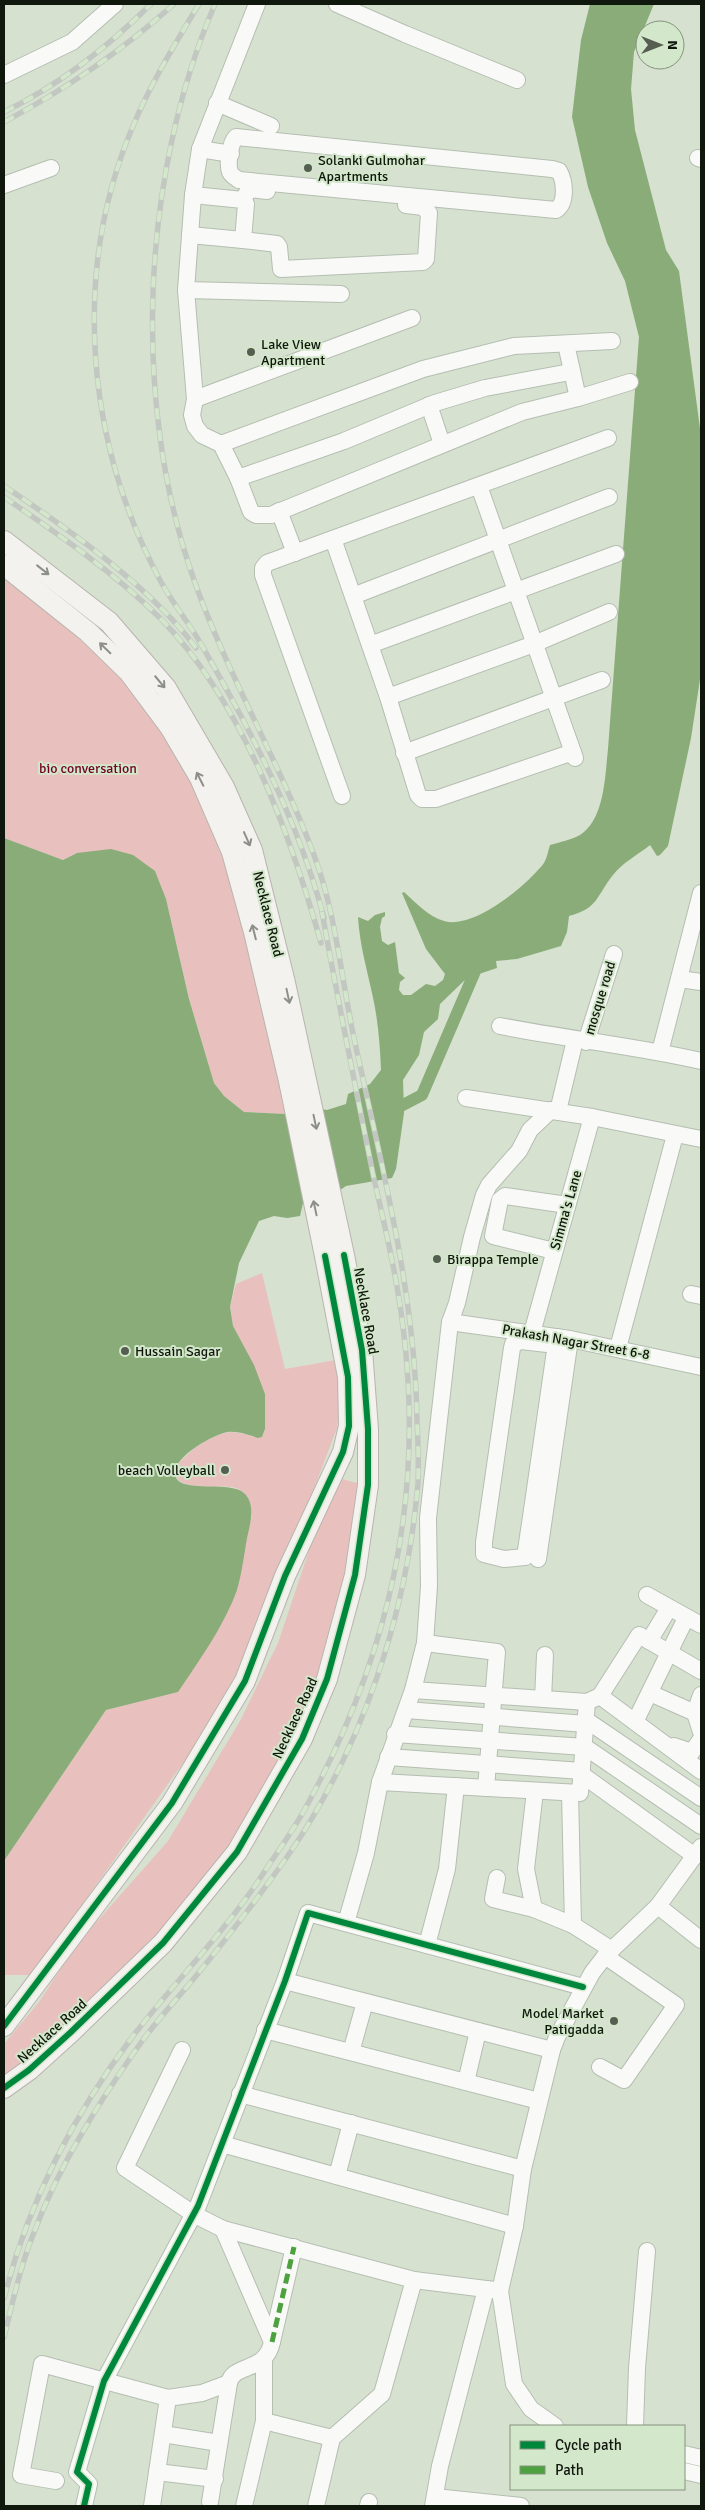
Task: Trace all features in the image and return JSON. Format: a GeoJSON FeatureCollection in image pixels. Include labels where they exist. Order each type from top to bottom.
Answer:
{"type":"FeatureCollection","features":[{"type":"Feature","properties":{"kind":"main road","name":"Necklace Road"},"geometry":{"type":"LineString","coordinates":[[4,541],[108,622],[166,688],[224,787],[232,852],[296,1078],[334,1255],[362,1350],[368,1455],[368,1485],[355,1575],[327,1679],[302,1739],[242,1844],[163,1943],[29,2070],[4,2088]]}},
{"type":"Feature","properties":{"kind":"main road","name":"Necklace Road"},"geometry":{"type":"LineString","coordinates":[[4,565],[88,632],[129,672],[175,735],[200,778],[228,820]]}},
{"type":"Feature","properties":{"kind":"main road","name":"Necklace Road"},"geometry":{"type":"LineString","coordinates":[[4,2026],[172,1803],[245,1681],[285,1576],[343,1452],[349,1426],[348,1377],[334,1255]]}},
{"type":"Feature","properties":{"kind":"main road"},"geometry":{"type":"LineString","coordinates":[[343,1452],[368,1455]]}},
{"type":"Feature","properties":{"kind":"street"},"geometry":{"type":"LineString","coordinates":[[4,75],[72,42],[115,4]]}},
{"type":"Feature","properties":{"kind":"street"},"geometry":{"type":"LineString","coordinates":[[337,4],[404,34],[517,80]]}},
{"type":"Feature","properties":{"kind":"street"},"geometry":{"type":"LineString","coordinates":[[255,8],[200,149],[193,195],[186,290],[195,399],[192,415],[195,426],[202,435],[220,444],[238,478],[251,512],[262,515],[279,511],[522,412],[630,382]]}},
{"type":"Feature","properties":{"kind":"street"},"geometry":{"type":"LineString","coordinates":[[217,103],[271,126]]}},
{"type":"Feature","properties":{"kind":"street"},"geometry":{"type":"LineString","coordinates":[[239,137],[552,169],[559,171],[564,181],[562,204],[556,210],[239,180],[230,171],[231,154],[232,142],[239,137]]}},
{"type":"Feature","properties":{"kind":"street"},"geometry":{"type":"LineString","coordinates":[[200,149],[231,154]]}},
{"type":"Feature","properties":{"kind":"street"},"geometry":{"type":"LineString","coordinates":[[4,185],[51,168]]}},
{"type":"Feature","properties":{"kind":"street"},"geometry":{"type":"LineString","coordinates":[[190,236],[277,244],[279,247],[281,269],[419,264],[426,259],[429,213],[423,207],[249,189],[243,200]]}},
{"type":"Feature","properties":{"kind":"street"},"geometry":{"type":"LineString","coordinates":[[193,195],[243,200]]}},
{"type":"Feature","properties":{"kind":"street"},"geometry":{"type":"LineString","coordinates":[[243,200],[246,204],[243,240]]}},
{"type":"Feature","properties":{"kind":"street"},"geometry":{"type":"LineString","coordinates":[[186,290],[341,294]]}},
{"type":"Feature","properties":{"kind":"street"},"geometry":{"type":"LineString","coordinates":[[195,399],[412,318]]}},
{"type":"Feature","properties":{"kind":"street"},"geometry":{"type":"LineString","coordinates":[[220,444],[423,369],[514,346],[612,341]]}},
{"type":"Feature","properties":{"kind":"street"},"geometry":{"type":"LineString","coordinates":[[566,344],[570,372],[578,398]]}},
{"type":"Feature","properties":{"kind":"street"},"geometry":{"type":"LineString","coordinates":[[238,478],[344,441],[429,405],[485,388],[570,372]]}},
{"type":"Feature","properties":{"kind":"street"},"geometry":{"type":"LineString","coordinates":[[429,405],[442,444]]}},
{"type":"Feature","properties":{"kind":"street"},"geometry":{"type":"LineString","coordinates":[[342,796],[263,575],[263,568],[267,563],[608,438]]}},
{"type":"Feature","properties":{"kind":"street"},"geometry":{"type":"LineString","coordinates":[[333,539],[388,697],[418,795],[422,800],[430,800],[574,755],[516,592],[500,540],[479,486]]}},
{"type":"Feature","properties":{"kind":"street"},"geometry":{"type":"LineString","coordinates":[[353,596],[609,497]]}},
{"type":"Feature","properties":{"kind":"street"},"geometry":{"type":"LineString","coordinates":[[279,511],[295,553]]}},
{"type":"Feature","properties":{"kind":"street"},"geometry":{"type":"LineString","coordinates":[[370,645],[616,554]]}},
{"type":"Feature","properties":{"kind":"street"},"geometry":{"type":"LineString","coordinates":[[388,697],[534,644],[609,612]]}},
{"type":"Feature","properties":{"kind":"street"},"geometry":{"type":"LineString","coordinates":[[404,753],[602,680]]}},
{"type":"Feature","properties":{"kind":"street"},"geometry":{"type":"LineString","coordinates":[[660,1052],[679,979],[696,931],[701,893]]}},
{"type":"Feature","properties":{"kind":"street","name":"mosque road"},"geometry":{"type":"LineString","coordinates":[[554,1111],[614,954]]}},
{"type":"Feature","properties":{"kind":"street"},"geometry":{"type":"LineString","coordinates":[[679,979],[701,982]]}},
{"type":"Feature","properties":{"kind":"street"},"geometry":{"type":"LineString","coordinates":[[500,1026],[581,1041],[660,1052],[701,1061]]}},
{"type":"Feature","properties":{"kind":"street"},"geometry":{"type":"LineString","coordinates":[[466,1098],[592,1116],[701,1139]]}},
{"type":"Feature","properties":{"kind":"street"},"geometry":{"type":"LineString","coordinates":[[346,1923],[366,1853],[380,1782],[395,1734],[413,1690],[426,1643],[429,1586],[428,1518],[450,1322],[465,1274],[472,1237],[484,1195],[489,1185],[519,1151],[530,1130],[554,1111]]}},
{"type":"Feature","properties":{"kind":"street","name":"Simma's Lane"},"geometry":{"type":"LineString","coordinates":[[532,1333],[592,1116]]}},
{"type":"Feature","properties":{"kind":"street"},"geometry":{"type":"LineString","coordinates":[[618,1348],[675,1135]]}},
{"type":"Feature","properties":{"kind":"street"},"geometry":{"type":"LineString","coordinates":[[554,1251],[493,1236],[500,1200],[505,1196],[567,1205]]}},
{"type":"Feature","properties":{"kind":"street","name":"Prakash Nagar Street 6-8"},"geometry":{"type":"LineString","coordinates":[[450,1322],[532,1333],[561,1340],[618,1348],[701,1367]]}},
{"type":"Feature","properties":{"kind":"street"},"geometry":{"type":"LineString","coordinates":[[538,1560],[539,1510],[561,1340],[521,1341],[513,1344],[484,1542],[484,1554],[504,1558],[525,1557],[539,1510]]}},
{"type":"Feature","properties":{"kind":"street"},"geometry":{"type":"LineString","coordinates":[[647,1595],[701,1625]]}},
{"type":"Feature","properties":{"kind":"street"},"geometry":{"type":"LineString","coordinates":[[649,1641],[669,1608]]}},
{"type":"Feature","properties":{"kind":"street"},"geometry":{"type":"LineString","coordinates":[[612,1765],[625,1747],[637,1724],[686,1618]]}},
{"type":"Feature","properties":{"kind":"street"},"geometry":{"type":"LineString","coordinates":[[380,1782],[580,1793],[586,1722],[593,1699],[639,1635],[701,1671]]}},
{"type":"Feature","properties":{"kind":"street"},"geometry":{"type":"LineString","coordinates":[[426,1643],[497,1652],[486,1788]]}},
{"type":"Feature","properties":{"kind":"street"},"geometry":{"type":"LineString","coordinates":[[534,1908],[526,1869],[545,1655]]}},
{"type":"Feature","properties":{"kind":"street"},"geometry":{"type":"LineString","coordinates":[[413,1690],[541,1699],[593,1699],[637,1724],[701,1771]]}},
{"type":"Feature","properties":{"kind":"street"},"geometry":{"type":"LineString","coordinates":[[436,1785],[438,1738],[443,1692]]}},
{"type":"Feature","properties":{"kind":"street"},"geometry":{"type":"LineString","coordinates":[[650,1693],[695,1713]]}},
{"type":"Feature","properties":{"kind":"street"},"geometry":{"type":"LineString","coordinates":[[701,1695],[695,1713],[701,1732]]}},
{"type":"Feature","properties":{"kind":"street"},"geometry":{"type":"LineString","coordinates":[[406,1710],[586,1722],[701,1798]]}},
{"type":"Feature","properties":{"kind":"street"},"geometry":{"type":"LineString","coordinates":[[395,1734],[584,1747],[652,1792],[698,1818]]}},
{"type":"Feature","properties":{"kind":"street"},"geometry":{"type":"LineString","coordinates":[[658,1740],[692,1752],[701,1739]]}},
{"type":"Feature","properties":{"kind":"street"},"geometry":{"type":"LineString","coordinates":[[652,1792],[679,1754]]}},
{"type":"Feature","properties":{"kind":"street"},"geometry":{"type":"LineString","coordinates":[[388,1757],[534,1767],[582,1773],[698,1852],[658,1906],[609,1953],[583,1987],[552,2050],[523,2169],[515,2226],[493,2290],[440,2466],[434,2502],[521,2506]]}},
{"type":"Feature","properties":{"kind":"street"},"geometry":{"type":"LineString","coordinates":[[427,1945],[447,1869],[456,1786]]}},
{"type":"Feature","properties":{"kind":"street"},"geometry":{"type":"LineString","coordinates":[[570,1793],[573,1925]]}},
{"type":"Feature","properties":{"kind":"street"},"geometry":{"type":"LineString","coordinates":[[497,1878],[493,1899],[534,1908],[573,1925],[676,2005],[624,2080],[600,2067]]}},
{"type":"Feature","properties":{"kind":"street"},"geometry":{"type":"LineString","coordinates":[[658,1906],[701,1940]]}},
{"type":"Feature","properties":{"kind":"street"},"geometry":{"type":"LineString","coordinates":[[84,2506],[89,2484],[77,2472],[104,2381],[195,2215],[285,1981],[308,1913],[583,1987]]}},
{"type":"Feature","properties":{"kind":"street"},"geometry":{"type":"LineString","coordinates":[[285,1981],[552,2050]]}},
{"type":"Feature","properties":{"kind":"street"},"geometry":{"type":"LineString","coordinates":[[351,2052],[365,2002]]}},
{"type":"Feature","properties":{"kind":"street"},"geometry":{"type":"LineString","coordinates":[[265,2030],[539,2101]]}},
{"type":"Feature","properties":{"kind":"street"},"geometry":{"type":"LineString","coordinates":[[466,2082],[478,2031]]}},
{"type":"Feature","properties":{"kind":"street"},"geometry":{"type":"LineString","coordinates":[[182,2050],[125,2168],[195,2215],[223,2228],[414,2280],[493,2290]]}},
{"type":"Feature","properties":{"kind":"street"},"geometry":{"type":"LineString","coordinates":[[240,2094],[523,2169]]}},
{"type":"Feature","properties":{"kind":"street"},"geometry":{"type":"LineString","coordinates":[[337,2176],[350,2124]]}},
{"type":"Feature","properties":{"kind":"street"},"geometry":{"type":"LineString","coordinates":[[222,2144],[515,2226]]}},
{"type":"Feature","properties":{"kind":"street"},"geometry":{"type":"LineString","coordinates":[[223,2228],[272,2342]]}},
{"type":"Feature","properties":{"kind":"street"},"geometry":{"type":"LineString","coordinates":[[244,2506],[264,2421],[264,2360],[272,2342],[294,2247]]}},
{"type":"Feature","properties":{"kind":"street"},"geometry":{"type":"LineString","coordinates":[[636,2425],[637,2368],[647,2251]]}},
{"type":"Feature","properties":{"kind":"street"},"geometry":{"type":"LineString","coordinates":[[316,2506],[332,2438],[382,2394],[414,2280]]}},
{"type":"Feature","properties":{"kind":"street"},"geometry":{"type":"LineString","coordinates":[[493,2290],[514,2384],[531,2409],[554,2425]]}},
{"type":"Feature","properties":{"kind":"street"},"geometry":{"type":"LineString","coordinates":[[210,2502],[229,2383],[234,2374],[264,2360]]}},
{"type":"Feature","properties":{"kind":"street"},"geometry":{"type":"LineString","coordinates":[[56,2481],[21,2475],[42,2364],[168,2398],[202,2393],[229,2383]]}},
{"type":"Feature","properties":{"kind":"street"},"geometry":{"type":"LineString","coordinates":[[152,2506],[168,2398]]}},
{"type":"Feature","properties":{"kind":"street"},"geometry":{"type":"LineString","coordinates":[[264,2421],[332,2438]]}},
{"type":"Feature","properties":{"kind":"street"},"geometry":{"type":"LineString","coordinates":[[163,2434],[219,2443]]}},
{"type":"Feature","properties":{"kind":"street"},"geometry":{"type":"LineString","coordinates":[[685,2454],[701,2458]]}},
{"type":"Feature","properties":{"kind":"street"},"geometry":{"type":"LineString","coordinates":[[685,2471],[701,2475]]}},
{"type":"Feature","properties":{"kind":"street"},"geometry":{"type":"LineString","coordinates":[[157,2472],[214,2479]]}},
{"type":"Feature","properties":{"kind":"green space","name":"bio conversation"},"geometry":{"type":"Polygon","coordinates":[[[4,577],[53,615],[131,686],[167,736],[227,848],[286,1114],[244,1112],[224,1096],[214,1083],[189,999],[166,899],[77,853],[63,860],[4,838],[4,577]]]}},
{"type":"Feature","properties":{"kind":"green space"},"geometry":{"type":"Polygon","coordinates":[[[262,1273],[285,1369],[336,1360],[340,1396],[337,1428],[274,1594],[215,1718],[32,1975],[4,1975],[4,1861],[106,1710],[178,1692],[252,1517],[247,1496],[240,1490],[230,1487],[185,1484],[179,1481],[175,1471],[177,1465],[189,1453],[215,1436],[230,1432],[258,1438],[262,1437],[265,1430],[265,1394],[233,1326],[230,1307],[236,1284],[262,1273]]]}},
{"type":"Feature","properties":{"kind":"green space"},"geometry":{"type":"Polygon","coordinates":[[[338,1478],[357,1483],[358,1488],[346,1595],[323,1678],[270,1790],[178,1917],[45,2046],[4,2077],[4,2044],[39,2002],[65,1962],[93,1926],[168,1841],[240,1721],[278,1643],[323,1509],[338,1478]]]}},
{"type":"Feature","properties":{"kind":"shaded area","name":"Hussain Sagar"},"geometry":{"type":"Polygon","coordinates":[[[590,4],[654,4],[647,20],[635,20],[635,50],[631,89],[635,130],[666,250],[679,271],[701,436],[701,673],[691,738],[668,846],[657,856],[650,845],[621,867],[607,882],[592,905],[579,913],[569,916],[567,932],[561,946],[517,959],[496,961],[497,968],[467,978],[440,1004],[438,1019],[424,1032],[419,1055],[403,1080],[404,1113],[396,1169],[392,1178],[346,1186],[321,1203],[303,1203],[300,1216],[287,1218],[274,1216],[259,1221],[239,1263],[230,1307],[233,1326],[254,1365],[265,1394],[265,1429],[262,1437],[258,1438],[232,1432],[213,1437],[195,1448],[180,1461],[175,1475],[179,1481],[186,1484],[238,1490],[245,1494],[248,1499],[251,1521],[242,1571],[232,1603],[218,1630],[178,1692],[106,1710],[4,1861],[4,838],[63,860],[77,853],[111,849],[133,855],[155,871],[166,899],[189,999],[214,1083],[224,1096],[244,1112],[286,1114],[321,1109],[327,1110],[346,1104],[348,1094],[370,1084],[381,1070],[376,1012],[358,917],[368,921],[375,915],[385,912],[380,927],[382,941],[388,945],[395,942],[399,973],[405,978],[400,982],[399,990],[403,995],[411,995],[426,984],[435,986],[443,980],[445,974],[426,949],[402,893],[404,892],[422,909],[438,919],[456,922],[470,919],[499,904],[525,883],[544,863],[550,845],[577,837],[588,828],[599,808],[606,771],[639,337],[625,281],[607,243],[588,187],[572,117],[581,40],[590,4]]]}},
{"type":"Feature","properties":{"kind":"waterway"},"geometry":{"type":"LineString","coordinates":[[391,1116],[399,1107],[422,1095],[479,962]]}},
{"type":"Feature","properties":{"kind":"railway"},"geometry":{"type":"LineString","coordinates":[[4,112],[44,90],[82,64],[118,35],[151,4]]}},
{"type":"Feature","properties":{"kind":"railway"},"geometry":{"type":"LineString","coordinates":[[4,122],[93,68],[134,38],[174,4]]}},
{"type":"Feature","properties":{"kind":"railway"},"geometry":{"type":"LineString","coordinates":[[199,4],[148,94],[133,126],[113,182],[101,239],[95,297],[95,356],[103,414],[116,471],[135,527],[160,580],[217,672],[270,774],[301,845],[324,918]]}},
{"type":"Feature","properties":{"kind":"railway"},"geometry":{"type":"LineString","coordinates":[[4,2337],[19,2276],[36,2226],[55,2183],[85,2128],[147,2035],[254,1903],[287,1857],[314,1815],[338,1771],[359,1726],[377,1679],[391,1630],[403,1582],[418,1483],[415,1372],[403,1276],[395,1228],[349,1015],[328,900],[322,877],[300,820],[222,649],[194,580],[174,511],[160,439],[153,365],[153,290],[159,215],[172,142],[190,71],[215,4]]}},
{"type":"Feature","properties":{"kind":"railway"},"geometry":{"type":"LineString","coordinates":[[4,486],[81,540],[132,581],[156,603],[196,648]]}},
{"type":"Feature","properties":{"kind":"railway"},"geometry":{"type":"LineString","coordinates":[[4,497],[106,570],[162,620],[191,653],[217,690],[240,730],[260,772],[294,858],[321,943]]}},
{"type":"Feature","properties":{"kind":"railway"},"geometry":{"type":"LineString","coordinates":[[4,2298],[26,2228],[40,2194],[55,2161],[91,2096],[133,2036],[243,1903],[289,1836],[306,1807],[335,1750],[359,1692],[379,1634],[394,1575],[404,1515],[409,1453],[409,1391],[403,1327],[394,1271],[374,1179],[322,912]]}},
{"type":"Feature","properties":{"kind":"marked path"},"geometry":{"type":"LineString","coordinates":[[272,2342],[294,2247]]}},
{"type":"Feature","properties":{"kind":"cycle path"},"geometry":{"type":"LineString","coordinates":[[4,2088],[29,2070],[71,2032],[163,1943],[237,1852],[302,1739],[327,1679],[355,1575],[368,1485],[368,1429],[362,1350],[344,1255]]}},
{"type":"Feature","properties":{"kind":"cycle path"},"geometry":{"type":"LineString","coordinates":[[4,2026],[172,1803],[245,1681],[285,1576],[343,1452],[349,1426],[348,1377],[325,1256]]}},
{"type":"Feature","properties":{"kind":"cycle path"},"geometry":{"type":"LineString","coordinates":[[84,2506],[89,2484],[77,2472],[104,2381],[198,2206],[285,1981],[308,1913],[583,1987]]}},
{"type":"Feature","properties":{"kind":"place","name":"Solanki Gulmohar Apartments"},"geometry":{"type":"Point","coordinates":[308,168]}},
{"type":"Feature","properties":{"kind":"place","name":"Lake View Apartment"},"geometry":{"type":"Point","coordinates":[251,352]}},
{"type":"Feature","properties":{"kind":"place","name":"Birappa Temple"},"geometry":{"type":"Point","coordinates":[437,1259]}},
{"type":"Feature","properties":{"kind":"place","name":"Hussain Sagar"},"geometry":{"type":"Point","coordinates":[125,1351]}},
{"type":"Feature","properties":{"kind":"place","name":"beach Volleyball"},"geometry":{"type":"Point","coordinates":[225,1470]}},
{"type":"Feature","properties":{"kind":"place","name":"Model Market Patigadda"},"geometry":{"type":"Point","coordinates":[614,2021]}}]}
